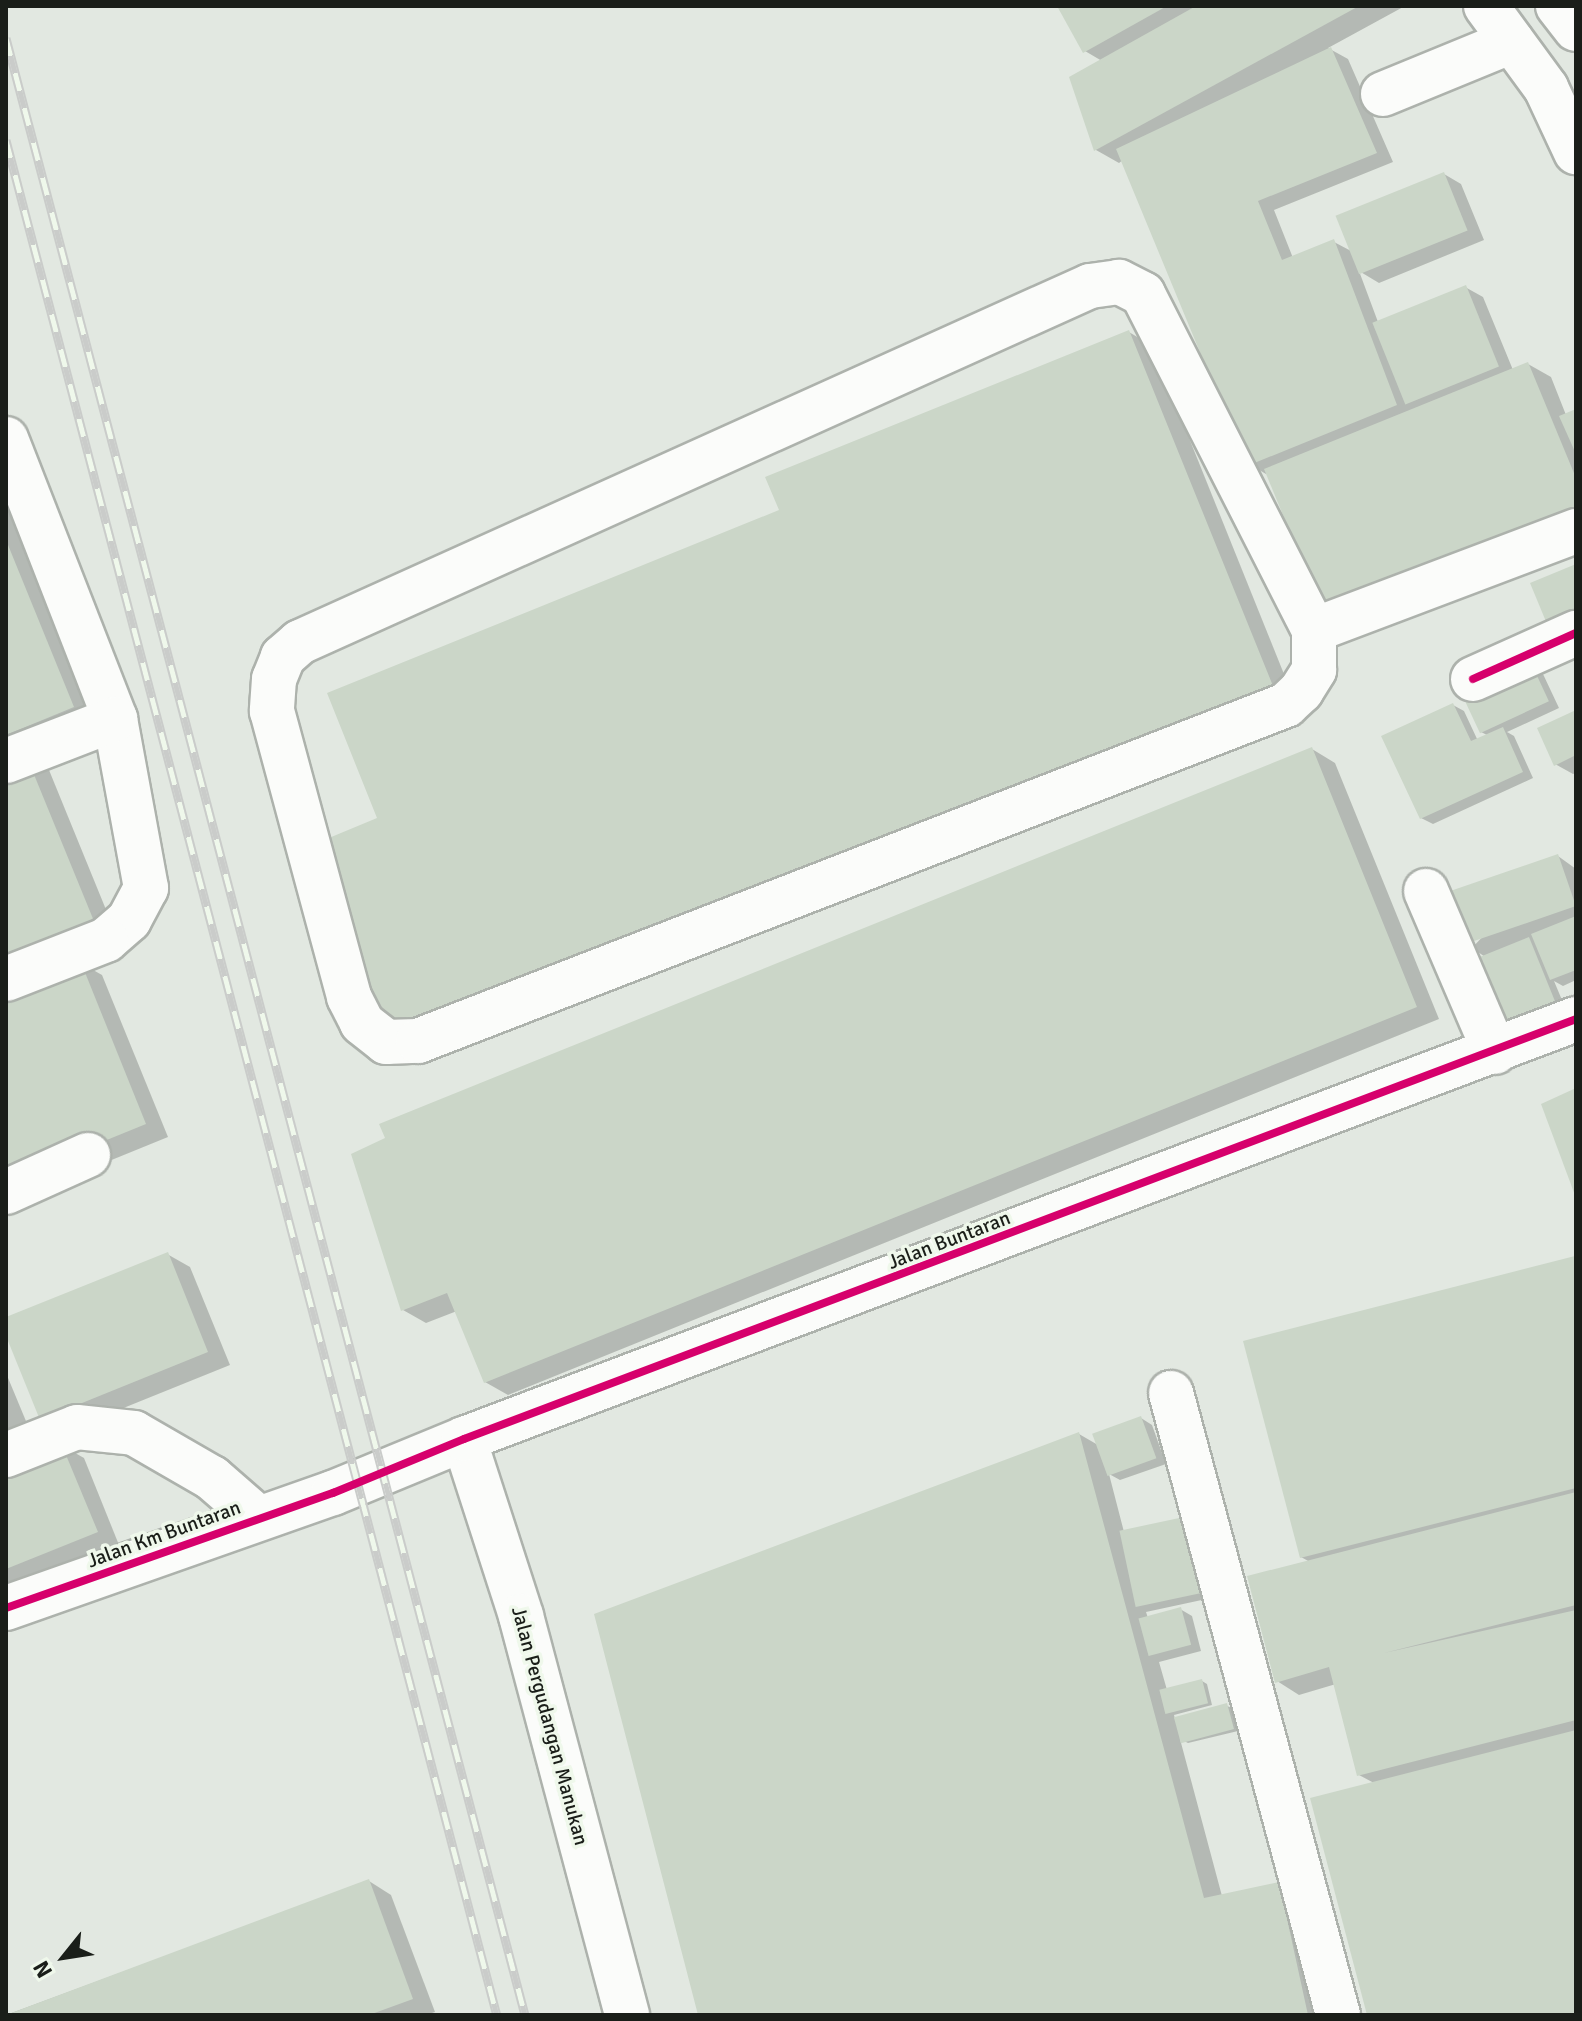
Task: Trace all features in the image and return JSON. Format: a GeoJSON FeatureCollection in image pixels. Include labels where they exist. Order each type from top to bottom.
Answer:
{"type":"FeatureCollection","features":[{"type":"Feature","properties":{"kind":"street"},"geometry":{"type":"LineString","coordinates":[[1486,6],[1546,88],[1576,152]]}},
{"type":"Feature","properties":{"kind":"street"},"geometry":{"type":"LineString","coordinates":[[1558,6],[1576,29]]}},
{"type":"Feature","properties":{"kind":"street"},"geometry":{"type":"LineString","coordinates":[[1383,94],[1512,41]]}},
{"type":"Feature","properties":{"kind":"street"},"geometry":{"type":"LineString","coordinates":[[1119,282],[1143,294],[1314,630],[1314,670],[1301,691],[1286,705],[418,1041],[386,1042],[362,1023],[349,997],[272,711],[274,679],[283,657],[300,642],[1090,286],[1119,282]]}},
{"type":"Feature","properties":{"kind":"street"},"geometry":{"type":"LineString","coordinates":[[6,439],[115,719],[146,888],[129,920],[106,940],[6,979]]}},
{"type":"Feature","properties":{"kind":"street"},"geometry":{"type":"LineString","coordinates":[[1314,630],[1576,531]]}},
{"type":"Feature","properties":{"kind":"street"},"geometry":{"type":"LineString","coordinates":[[1473,679],[1576,633]]}},
{"type":"Feature","properties":{"kind":"street"},"geometry":{"type":"LineString","coordinates":[[6,761],[115,719]]}},
{"type":"Feature","properties":{"kind":"street"},"geometry":{"type":"LineString","coordinates":[[1426,891],[1495,1052]]}},
{"type":"Feature","properties":{"kind":"street","name":"Jalan Buntaran"},"geometry":{"type":"LineString","coordinates":[[333,1493],[464,1439],[1576,1019]]}},
{"type":"Feature","properties":{"kind":"street"},"geometry":{"type":"LineString","coordinates":[[6,1192],[88,1155]]}},
{"type":"Feature","properties":{"kind":"street"},"geometry":{"type":"LineString","coordinates":[[1171,1393],[1338,2015]]}},
{"type":"Feature","properties":{"kind":"street"},"geometry":{"type":"LineString","coordinates":[[6,1455],[77,1427],[134,1433],[212,1478],[257,1517]]}},
{"type":"Feature","properties":{"kind":"street","name":"Jalan Pergudangan Manukan"},"geometry":{"type":"LineString","coordinates":[[464,1439],[521,1616],[627,2015]]}},
{"type":"Feature","properties":{"kind":"street","name":"Jalan Km Buntaran"},"geometry":{"type":"LineString","coordinates":[[6,1608],[257,1517],[333,1493]]}},
{"type":"Feature","properties":{"kind":"building"},"geometry":{"type":"Polygon","coordinates":[[[1057,6],[1167,6],[1083,53],[1057,6]]]}},
{"type":"Feature","properties":{"kind":"building"},"geometry":{"type":"Polygon","coordinates":[[[1196,6],[1359,6],[1094,151],[1069,77],[1196,6]]]}},
{"type":"Feature","properties":{"kind":"building"},"geometry":{"type":"Polygon","coordinates":[[[1331,47],[1377,153],[1258,201],[1282,260],[1334,239],[1397,405],[1247,466],[1116,149],[1331,47]]]}},
{"type":"Feature","properties":{"kind":"building"},"geometry":{"type":"Polygon","coordinates":[[[1444,172],[1468,230],[1359,274],[1336,216],[1444,172]]]}},
{"type":"Feature","properties":{"kind":"building"},"geometry":{"type":"Polygon","coordinates":[[[1466,285],[1499,367],[1405,404],[1372,323],[1466,285]]]}},
{"type":"Feature","properties":{"kind":"building"},"geometry":{"type":"Polygon","coordinates":[[[1129,330],[1273,686],[457,1015],[390,1036],[312,845],[377,818],[327,693],[779,510],[765,477],[1129,330]]]}},
{"type":"Feature","properties":{"kind":"building"},"geometry":{"type":"Polygon","coordinates":[[[1528,362],[1576,478],[1576,521],[1327,622],[1264,469],[1528,362]]]}},
{"type":"Feature","properties":{"kind":"building"},"geometry":{"type":"Polygon","coordinates":[[[1576,409],[1576,454],[1559,416],[1576,409]]]}},
{"type":"Feature","properties":{"kind":"building"},"geometry":{"type":"Polygon","coordinates":[[[6,540],[74,707],[6,735],[6,540]]]}},
{"type":"Feature","properties":{"kind":"building"},"geometry":{"type":"Polygon","coordinates":[[[1576,564],[1576,612],[1547,624],[1530,583],[1576,564]]]}},
{"type":"Feature","properties":{"kind":"building"},"geometry":{"type":"Polygon","coordinates":[[[1532,665],[1549,701],[1480,733],[1463,697],[1532,665]]]}},
{"type":"Feature","properties":{"kind":"building"},"geometry":{"type":"Polygon","coordinates":[[[1453,703],[1471,741],[1503,727],[1523,772],[1420,819],[1381,736],[1453,703]]]}},
{"type":"Feature","properties":{"kind":"building"},"geometry":{"type":"Polygon","coordinates":[[[1576,710],[1576,755],[1554,766],[1537,728],[1576,710]]]}},
{"type":"Feature","properties":{"kind":"building"},"geometry":{"type":"Polygon","coordinates":[[[1312,747],[1417,1007],[484,1383],[447,1293],[401,1311],[351,1154],[385,1138],[379,1124],[1312,747]]]}},
{"type":"Feature","properties":{"kind":"building"},"geometry":{"type":"Polygon","coordinates":[[[26,755],[96,926],[6,963],[6,763],[26,755]]]}},
{"type":"Feature","properties":{"kind":"building"},"geometry":{"type":"Polygon","coordinates":[[[1558,854],[1576,906],[1465,944],[1447,892],[1558,854]]]}},
{"type":"Feature","properties":{"kind":"building"},"geometry":{"type":"Polygon","coordinates":[[[1576,916],[1576,970],[1550,980],[1531,934],[1576,916]]]}},
{"type":"Feature","properties":{"kind":"building"},"geometry":{"type":"Polygon","coordinates":[[[1529,937],[1557,1006],[1503,1027],[1475,959],[1529,937]]]}},
{"type":"Feature","properties":{"kind":"building"},"geometry":{"type":"Polygon","coordinates":[[[80,960],[146,1124],[6,1181],[6,989],[80,960]]]}},
{"type":"Feature","properties":{"kind":"building"},"geometry":{"type":"Polygon","coordinates":[[[1576,1088],[1576,1198],[1541,1104],[1576,1088]]]}},
{"type":"Feature","properties":{"kind":"building"},"geometry":{"type":"Polygon","coordinates":[[[168,1252],[208,1352],[40,1420],[6,1336],[6,1317],[168,1252]]]}},
{"type":"Feature","properties":{"kind":"building"},"geometry":{"type":"Polygon","coordinates":[[[1575,1256],[1576,1488],[1300,1558],[1243,1341],[1575,1256]]]}},
{"type":"Feature","properties":{"kind":"building"},"geometry":{"type":"Polygon","coordinates":[[[1141,1416],[1156,1458],[1108,1476],[1092,1434],[1141,1416]]]}},
{"type":"Feature","properties":{"kind":"building"},"geometry":{"type":"Polygon","coordinates":[[[1079,1432],[1204,1898],[1279,1882],[1308,2015],[698,2015],[594,1614],[1079,1432]]]}},
{"type":"Feature","properties":{"kind":"building"},"geometry":{"type":"Polygon","coordinates":[[[61,1443],[98,1532],[6,1569],[6,1465],[61,1443]]]}},
{"type":"Feature","properties":{"kind":"building"},"geometry":{"type":"Polygon","coordinates":[[[1576,1492],[1576,1605],[1384,1653],[1576,1610],[1576,1720],[1357,1776],[1329,1667],[1275,1683],[1247,1576],[1576,1492]]]}},
{"type":"Feature","properties":{"kind":"building"},"geometry":{"type":"Polygon","coordinates":[[[1184,1517],[1200,1593],[1136,1607],[1119,1531],[1184,1517]]]}},
{"type":"Feature","properties":{"kind":"building"},"geometry":{"type":"Polygon","coordinates":[[[1181,1607],[1191,1645],[1149,1656],[1138,1618],[1181,1607]]]}},
{"type":"Feature","properties":{"kind":"building"},"geometry":{"type":"Polygon","coordinates":[[[1202,1679],[1208,1703],[1165,1714],[1159,1690],[1202,1679]]]}},
{"type":"Feature","properties":{"kind":"building"},"geometry":{"type":"Polygon","coordinates":[[[1227,1703],[1234,1729],[1181,1743],[1174,1717],[1227,1703]]]}},
{"type":"Feature","properties":{"kind":"building"},"geometry":{"type":"Polygon","coordinates":[[[1576,1730],[1576,2015],[1367,2015],[1310,1798],[1576,1730]]]}},
{"type":"Feature","properties":{"kind":"building"},"geometry":{"type":"Polygon","coordinates":[[[369,1879],[413,1999],[369,2015],[6,2015],[369,1879]]]}},
{"type":"Feature","properties":{"kind":"railway"},"geometry":{"type":"LineString","coordinates":[[6,38],[525,2015]]}},
{"type":"Feature","properties":{"kind":"railway"},"geometry":{"type":"LineString","coordinates":[[6,140],[497,2015]]}},
{"type":"Feature","properties":{"kind":"cycle path"},"geometry":{"type":"LineString","coordinates":[[1473,679],[1576,633]]}},
{"type":"Feature","properties":{"kind":"cycle path"},"geometry":{"type":"LineString","coordinates":[[6,1608],[333,1493],[464,1439],[1576,1019]]}}]}
